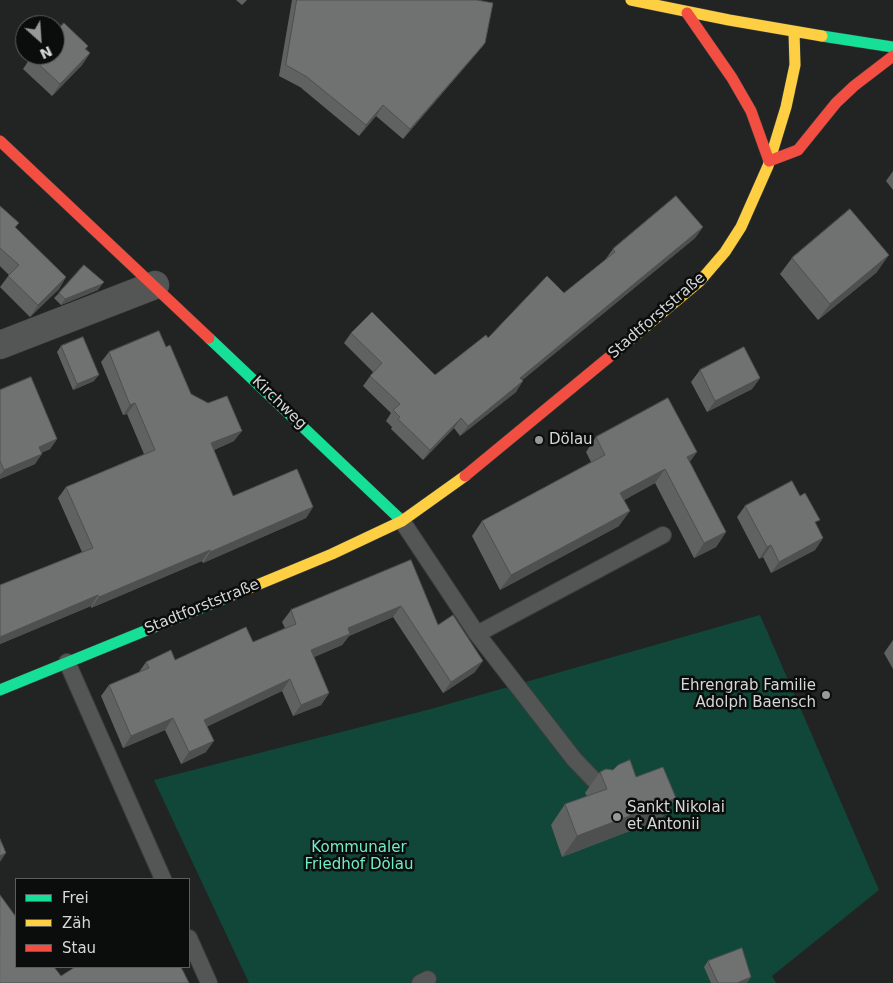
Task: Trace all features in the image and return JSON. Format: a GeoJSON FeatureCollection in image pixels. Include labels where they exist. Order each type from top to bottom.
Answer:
{"type":"FeatureCollection","features":[{"type":"Feature","properties":{"kind":"main road"},"geometry":{"type":"LineString","coordinates":[[631,0],[687,13],[893,47]]}},
{"type":"Feature","properties":{"kind":"main road"},"geometry":{"type":"LineString","coordinates":[[687,13],[706,38],[737,87],[751,112],[770,161],[798,150],[836,103],[854,86],[893,56]]}},
{"type":"Feature","properties":{"kind":"main road","name":"Stadtforststraße"},"geometry":{"type":"LineString","coordinates":[[0,690],[332,554],[402,521],[446,491],[519,433],[700,281],[720,259],[744,220],[770,161],[784,115],[794,69],[794,32]]}},
{"type":"Feature","properties":{"kind":"main road","name":"Kirchweg"},"geometry":{"type":"LineString","coordinates":[[0,141],[402,521]]}},
{"type":"Feature","properties":{"kind":"street"},"geometry":{"type":"LineString","coordinates":[[0,345],[155,286]]}},
{"type":"Feature","properties":{"kind":"lane"},"geometry":{"type":"LineString","coordinates":[[402,521],[477,634],[574,759],[595,781]]}},
{"type":"Feature","properties":{"kind":"lane"},"geometry":{"type":"LineString","coordinates":[[477,634],[663,535]]}},
{"type":"Feature","properties":{"kind":"lane"},"geometry":{"type":"LineString","coordinates":[[67,662],[163,878]]}},
{"type":"Feature","properties":{"kind":"lane"},"geometry":{"type":"LineString","coordinates":[[190,940],[208,983]]}},
{"type":"Feature","properties":{"kind":"green space","name":"Kommunaler Friedhof Dölau"},"geometry":{"type":"Polygon","coordinates":[[[760,615],[879,890],[772,976],[776,983],[249,983],[154,780],[431,709],[760,615]]]}},
{"type":"Feature","properties":{"kind":"building"},"geometry":{"type":"Polygon","coordinates":[[[297,0],[477,0],[493,3],[485,43],[410,129],[383,105],[366,125],[307,77],[286,65],[297,0]]]}},
{"type":"Feature","properties":{"kind":"building"},"geometry":{"type":"Polygon","coordinates":[[[65,24],[88,46],[85,49],[90,53],[60,84],[40,65],[65,65],[65,24]]]}},
{"type":"Feature","properties":{"kind":"building"},"geometry":{"type":"Polygon","coordinates":[[[676,196],[703,227],[520,378],[523,381],[468,426],[461,418],[430,450],[398,419],[400,417],[393,410],[400,404],[370,376],[382,363],[351,333],[372,312],[435,375],[486,335],[488,338],[547,276],[564,293],[615,252],[613,249],[676,196]]]}},
{"type":"Feature","properties":{"kind":"building"},"geometry":{"type":"Polygon","coordinates":[[[0,206],[19,223],[15,227],[66,277],[38,305],[8,276],[19,265],[0,248],[0,206]]]}},
{"type":"Feature","properties":{"kind":"building"},"geometry":{"type":"Polygon","coordinates":[[[850,209],[889,255],[830,304],[792,258],[850,209]]]}},
{"type":"Feature","properties":{"kind":"building"},"geometry":{"type":"Polygon","coordinates":[[[84,265],[104,282],[65,299],[59,293],[84,265]]]}},
{"type":"Feature","properties":{"kind":"building"},"geometry":{"type":"Polygon","coordinates":[[[159,331],[166,347],[170,345],[191,394],[208,403],[227,396],[242,431],[211,443],[233,496],[297,469],[313,507],[210,552],[210,550],[99,597],[98,595],[0,637],[0,585],[93,548],[66,487],[155,450],[135,403],[130,405],[109,352],[159,331]]]}},
{"type":"Feature","properties":{"kind":"building"},"geometry":{"type":"Polygon","coordinates":[[[83,337],[99,375],[77,384],[61,346],[83,337]]]}},
{"type":"Feature","properties":{"kind":"building"},"geometry":{"type":"Polygon","coordinates":[[[744,347],[760,378],[715,401],[700,370],[744,347]]]}},
{"type":"Feature","properties":{"kind":"building"},"geometry":{"type":"Polygon","coordinates":[[[31,377],[57,439],[39,447],[42,454],[4,470],[0,461],[0,390],[31,377]]]}},
{"type":"Feature","properties":{"kind":"building"},"geometry":{"type":"Polygon","coordinates":[[[668,398],[697,452],[687,457],[726,532],[704,543],[665,469],[620,493],[630,511],[511,575],[482,521],[605,455],[596,437],[668,398]]]}},
{"type":"Feature","properties":{"kind":"building"},"geometry":{"type":"Polygon","coordinates":[[[792,481],[800,496],[805,493],[820,520],[815,522],[823,538],[779,562],[771,545],[767,547],[745,506],[792,481]]]}},
{"type":"Feature","properties":{"kind":"building"},"geometry":{"type":"Polygon","coordinates":[[[411,560],[438,625],[453,615],[483,661],[451,682],[401,606],[348,628],[350,634],[311,650],[329,693],[301,705],[290,679],[204,720],[214,741],[189,752],[173,718],[131,736],[109,685],[149,668],[146,662],[171,650],[175,660],[246,627],[253,642],[296,624],[291,610],[411,560]]]}},
{"type":"Feature","properties":{"kind":"building"},"geometry":{"type":"Polygon","coordinates":[[[630,760],[636,777],[663,767],[676,798],[577,836],[565,804],[607,789],[600,772],[606,769],[613,770],[618,765],[630,760]]]}},
{"type":"Feature","properties":{"kind":"building"},"geometry":{"type":"Polygon","coordinates":[[[0,839],[6,853],[0,856],[0,839]]]}},
{"type":"Feature","properties":{"kind":"building"},"geometry":{"type":"Polygon","coordinates":[[[0,895],[15,916],[15,968],[55,968],[61,976],[73,968],[182,968],[189,983],[0,983],[0,895]]]}},
{"type":"Feature","properties":{"kind":"building"},"geometry":{"type":"Polygon","coordinates":[[[742,948],[751,977],[737,983],[718,983],[708,961],[742,948]]]}},
{"type":"Feature","properties":{"kind":"traffic: fast"},"geometry":{"type":"LineString","coordinates":[[822,36],[893,47]]}},
{"type":"Feature","properties":{"kind":"traffic: fast"},"geometry":{"type":"LineString","coordinates":[[209,338],[402,521]]}},
{"type":"Feature","properties":{"kind":"traffic: fast"},"geometry":{"type":"LineString","coordinates":[[0,690],[228,597]]}},
{"type":"Feature","properties":{"kind":"traffic: slow"},"geometry":{"type":"LineString","coordinates":[[631,0],[729,20],[822,36]]}},
{"type":"Feature","properties":{"kind":"traffic: slow"},"geometry":{"type":"LineString","coordinates":[[625,344],[700,281],[725,252],[741,227],[768,166],[786,107],[795,65],[794,32]]}},
{"type":"Feature","properties":{"kind":"traffic: slow"},"geometry":{"type":"LineString","coordinates":[[228,597],[332,554],[402,521],[465,476]]}},
{"type":"Feature","properties":{"kind":"traffic: jam"},"geometry":{"type":"LineString","coordinates":[[687,13],[732,78],[751,111],[769,161]]}},
{"type":"Feature","properties":{"kind":"traffic: jam"},"geometry":{"type":"LineString","coordinates":[[769,161],[798,150],[836,103],[854,86],[893,56]]}},
{"type":"Feature","properties":{"kind":"traffic: jam"},"geometry":{"type":"LineString","coordinates":[[0,141],[209,338]]}},
{"type":"Feature","properties":{"kind":"traffic: jam"},"geometry":{"type":"LineString","coordinates":[[465,476],[625,344]]}},
{"type":"Feature","properties":{"kind":"place","name":"Dölau"},"geometry":{"type":"Point","coordinates":[539,440]}},
{"type":"Feature","properties":{"kind":"place","name":"Ehrengrab Familie Adolph Baensch"},"geometry":{"type":"Point","coordinates":[826,695]}},
{"type":"Feature","properties":{"kind":"place","name":"Sankt Nikolai et Antonii"},"geometry":{"type":"Point","coordinates":[617,817]}}]}
